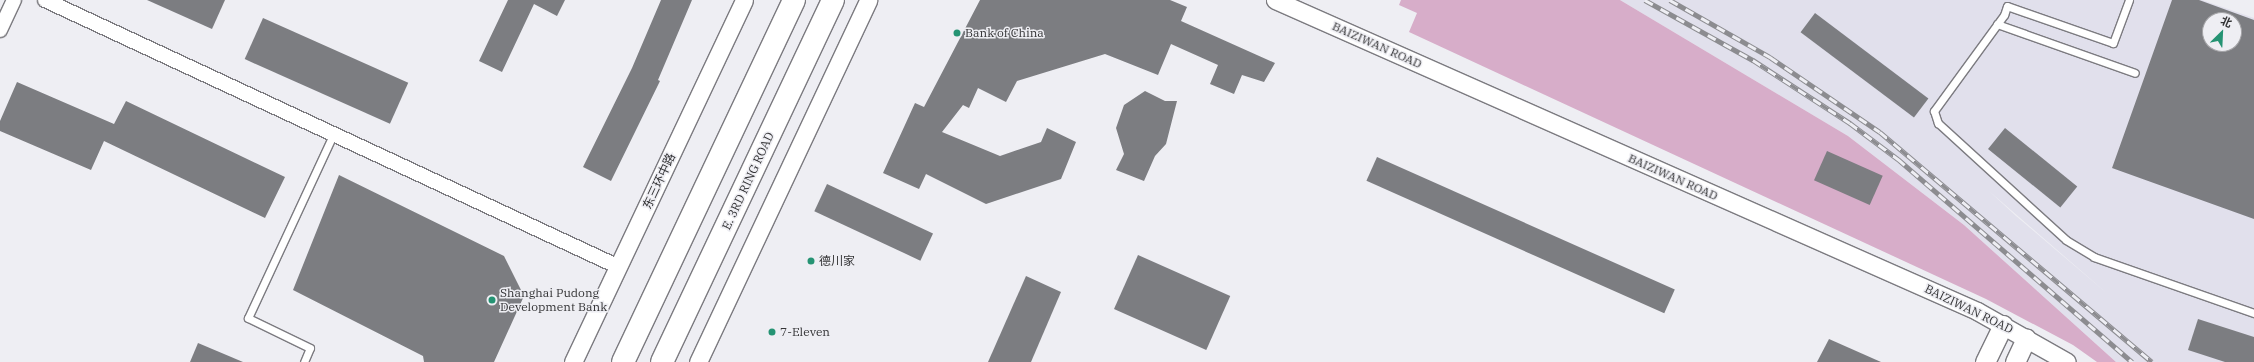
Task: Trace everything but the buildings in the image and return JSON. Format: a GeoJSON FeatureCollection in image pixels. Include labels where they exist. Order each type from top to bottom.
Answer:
{"type":"FeatureCollection","features":[{"type":"Feature","properties":{"kind":"highway"},"geometry":{"type":"LineString","coordinates":[[623,362],[794,0]]}},
{"type":"Feature","properties":{"kind":"highway","name":"E. 3RD RING ROAD"},"geometry":{"type":"LineString","coordinates":[[662,362],[833,0]]}},
{"type":"Feature","properties":{"kind":"main road"},"geometry":{"type":"LineString","coordinates":[[1985,362],[2003,325]]}},
{"type":"Feature","properties":{"kind":"main road"},"geometry":{"type":"LineString","coordinates":[[2015,362],[2026,338]]}},
{"type":"Feature","properties":{"kind":"street"},"geometry":{"type":"LineString","coordinates":[[0,30],[14,0]]}},
{"type":"Feature","properties":{"kind":"street"},"geometry":{"type":"LineString","coordinates":[[45,0],[334,132],[619,267]]}},
{"type":"Feature","properties":{"kind":"street","name":"东三环中路"},"geometry":{"type":"LineString","coordinates":[[573,362],[744,0]]}},
{"type":"Feature","properties":{"kind":"street"},"geometry":{"type":"LineString","coordinates":[[698,362],[868,0]]}},
{"type":"Feature","properties":{"kind":"street","name":"BAIZIWAN ROAD"},"geometry":{"type":"LineString","coordinates":[[1275,0],[2003,325],[2067,362]]}},
{"type":"Feature","properties":{"kind":"lane"},"geometry":{"type":"LineString","coordinates":[[2129,0],[2113,43],[2007,6],[1997,24],[1934,111],[1938,123],[2066,240],[2094,257],[2254,313]]}},
{"type":"Feature","properties":{"kind":"lane"},"geometry":{"type":"LineString","coordinates":[[1997,24],[2134,73]]}},
{"type":"Feature","properties":{"kind":"lane"},"geometry":{"type":"LineString","coordinates":[[304,362],[310,348],[248,318],[334,132]]}},
{"type":"Feature","properties":{"kind":"shaded area"},"geometry":{"type":"Polygon","coordinates":[[[1401,0],[1620,0],[1848,136],[1964,225],[2116,362],[2097,362],[2073,345],[1986,299],[1409,32],[1417,13],[1399,5],[1401,0]]]}},
{"type":"Feature","properties":{"kind":"shaded area"},"geometry":{"type":"Polygon","coordinates":[[[1620,0],[2202,0],[2237,12],[2202,12],[2202,52],[2242,52],[2242,14],[2254,18],[2254,362],[2116,362],[1964,225],[1848,136],[1620,0]],[[1989,191],[2016,216],[2109,295],[1989,191]]]}},
{"type":"Feature","properties":{"kind":"railway"},"geometry":{"type":"LineString","coordinates":[[1645,0],[1753,60],[1850,123],[1898,159],[2132,362]]}},
{"type":"Feature","properties":{"kind":"railway"},"geometry":{"type":"LineString","coordinates":[[1670,0],[1770,57],[1880,132],[2152,362]]}},
{"type":"Feature","properties":{"kind":"place","name":"Bank of China"},"geometry":{"type":"Point","coordinates":[957,33]}},
{"type":"Feature","properties":{"kind":"place","name":"德川家"},"geometry":{"type":"Point","coordinates":[811,261]}},
{"type":"Feature","properties":{"kind":"place","name":"Shanghai Pudong Development Bank"},"geometry":{"type":"Point","coordinates":[492,300]}},
{"type":"Feature","properties":{"kind":"place","name":"7-Eleven"},"geometry":{"type":"Point","coordinates":[772,332]}}]}
